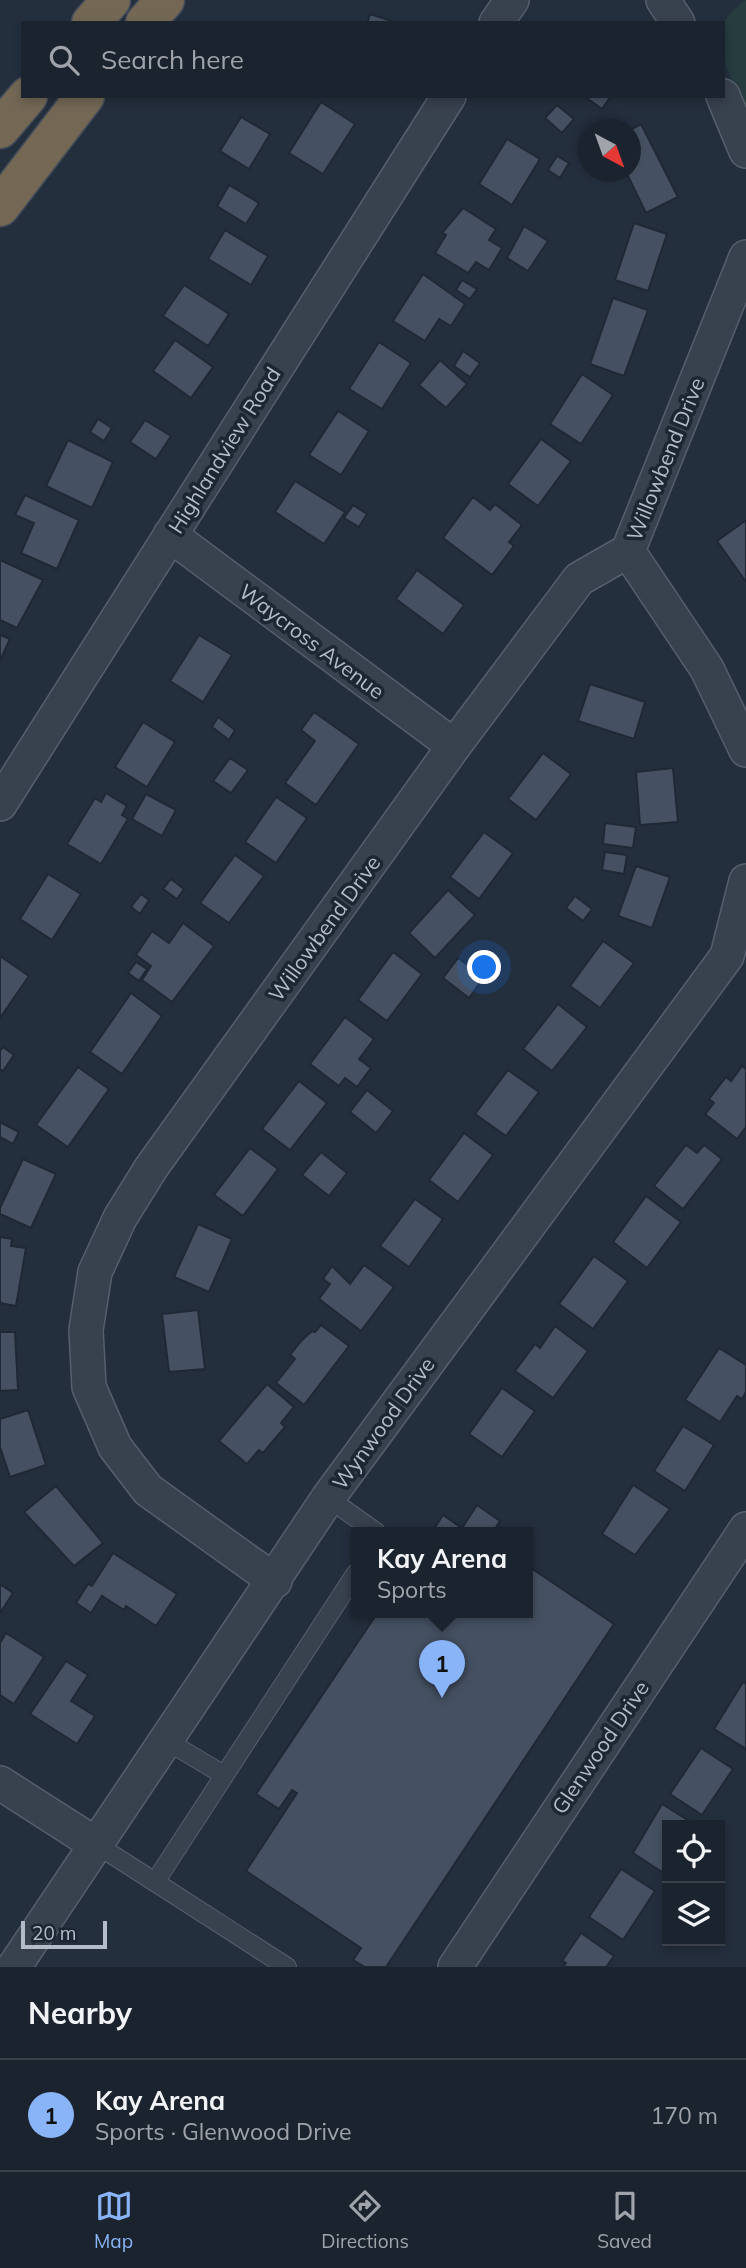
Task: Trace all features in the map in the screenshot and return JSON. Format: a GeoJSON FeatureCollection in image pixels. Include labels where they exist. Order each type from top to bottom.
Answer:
{"type":"FeatureCollection","features":[{"type":"Feature","properties":{"kind":"highway"},"geometry":{"type":"LineString","coordinates":[[93,21],[111,0]]}},
{"type":"Feature","properties":{"kind":"highway"},"geometry":{"type":"LineString","coordinates":[[147,21],[165,0]]}},
{"type":"Feature","properties":{"kind":"highway"},"geometry":{"type":"LineString","coordinates":[[0,129],[26,98]]}},
{"type":"Feature","properties":{"kind":"highway"},"geometry":{"type":"LineString","coordinates":[[0,207],[83,98]]}},
{"type":"Feature","properties":{"kind":"street"},"geometry":{"type":"LineString","coordinates":[[497,21],[512,0]]}},
{"type":"Feature","properties":{"kind":"street"},"geometry":{"type":"LineString","coordinates":[[663,0],[677,21]]}},
{"type":"Feature","properties":{"kind":"street","name":"Highlandview Road"},"geometry":{"type":"LineString","coordinates":[[0,804],[448,98]]}},
{"type":"Feature","properties":{"kind":"street"},"geometry":{"type":"LineString","coordinates":[[724,98],[746,151]]}},
{"type":"Feature","properties":{"kind":"street","name":"Willowbend Drive"},"geometry":{"type":"LineString","coordinates":[[275,1581],[148,1490],[115,1447],[89,1387],[86,1330],[95,1272],[120,1218],[151,1168],[454,746],[579,579],[628,551],[746,257]]}},
{"type":"Feature","properties":{"kind":"street","name":"Waycross Avenue"},"geometry":{"type":"LineString","coordinates":[[170,535],[454,746]]}},
{"type":"Feature","properties":{"kind":"street"},"geometry":{"type":"LineString","coordinates":[[628,551],[707,669],[745,742],[746,750]]}},
{"type":"Feature","properties":{"kind":"street","name":"Wynwood Drive"},"geometry":{"type":"LineString","coordinates":[[14,1967],[275,1581],[328,1498],[727,956],[746,881]]}},
{"type":"Feature","properties":{"kind":"street","name":"Glenwood Drive"},"geometry":{"type":"LineString","coordinates":[[455,1967],[746,1529]]}},
{"type":"Feature","properties":{"kind":"street"},"geometry":{"type":"LineString","coordinates":[[0,1783],[97,1845]]}},
{"type":"Feature","properties":{"kind":"lane"},"geometry":{"type":"LineString","coordinates":[[328,1498],[369,1527]]}},
{"type":"Feature","properties":{"kind":"lane"},"geometry":{"type":"LineString","coordinates":[[155,1882],[351,1581]]}},
{"type":"Feature","properties":{"kind":"lane"},"geometry":{"type":"LineString","coordinates":[[167,1741],[224,1775]]}},
{"type":"Feature","properties":{"kind":"lane"},"geometry":{"type":"LineString","coordinates":[[97,1845],[287,1967]]}},
{"type":"Feature","properties":{"kind":"green space"},"geometry":{"type":"Polygon","coordinates":[[[746,0],[746,110],[725,60],[725,22],[746,0]]]}},
{"type":"Feature","properties":{"kind":"building"},"geometry":{"type":"Polygon","coordinates":[[[370,14],[392,21],[368,21],[370,14]]]}},
{"type":"Feature","properties":{"kind":"building"},"geometry":{"type":"Polygon","coordinates":[[[587,98],[610,98],[602,109],[587,98]]]}},
{"type":"Feature","properties":{"kind":"building"},"geometry":{"type":"Polygon","coordinates":[[[321,102],[355,124],[323,174],[289,153],[321,102]]]}},
{"type":"Feature","properties":{"kind":"building"},"geometry":{"type":"Polygon","coordinates":[[[557,105],[574,119],[562,133],[545,118],[557,105]]]}},
{"type":"Feature","properties":{"kind":"building"},"geometry":{"type":"Polygon","coordinates":[[[241,117],[270,134],[249,169],[220,151],[241,117]]]}},
{"type":"Feature","properties":{"kind":"building"},"geometry":{"type":"Polygon","coordinates":[[[641,124],[678,197],[646,213],[631,182],[641,182],[641,124]]]}},
{"type":"Feature","properties":{"kind":"building"},"geometry":{"type":"Polygon","coordinates":[[[507,139],[540,159],[512,205],[479,184],[507,139]]]}},
{"type":"Feature","properties":{"kind":"building"},"geometry":{"type":"Polygon","coordinates":[[[557,156],[569,163],[560,178],[548,170],[557,156]]]}},
{"type":"Feature","properties":{"kind":"building"},"geometry":{"type":"Polygon","coordinates":[[[229,185],[259,203],[246,224],[217,206],[229,185]]]}},
{"type":"Feature","properties":{"kind":"building"},"geometry":{"type":"Polygon","coordinates":[[[463,208],[496,229],[489,240],[502,248],[489,270],[476,262],[468,273],[435,253],[446,235],[442,233],[463,208]]]}},
{"type":"Feature","properties":{"kind":"building"},"geometry":{"type":"Polygon","coordinates":[[[634,223],[667,234],[648,291],[615,280],[634,223]]]}},
{"type":"Feature","properties":{"kind":"building"},"geometry":{"type":"Polygon","coordinates":[[[524,226],[548,241],[528,271],[507,258],[524,226]]]}},
{"type":"Feature","properties":{"kind":"building"},"geometry":{"type":"Polygon","coordinates":[[[225,230],[268,256],[251,285],[208,259],[225,230]]]}},
{"type":"Feature","properties":{"kind":"building"},"geometry":{"type":"Polygon","coordinates":[[[423,274],[465,304],[451,326],[439,319],[425,341],[393,321],[423,274]]]}},
{"type":"Feature","properties":{"kind":"building"},"geometry":{"type":"Polygon","coordinates":[[[462,280],[477,289],[470,299],[456,290],[462,280]]]}},
{"type":"Feature","properties":{"kind":"building"},"geometry":{"type":"Polygon","coordinates":[[[184,285],[229,314],[208,346],[163,316],[184,285]]]}},
{"type":"Feature","properties":{"kind":"building"},"geometry":{"type":"Polygon","coordinates":[[[613,298],[648,310],[624,376],[590,364],[613,298]]]}},
{"type":"Feature","properties":{"kind":"building"},"geometry":{"type":"Polygon","coordinates":[[[175,340],[213,367],[191,398],[153,371],[175,340]]]}},
{"type":"Feature","properties":{"kind":"building"},"geometry":{"type":"Polygon","coordinates":[[[379,342],[411,363],[382,409],[349,389],[379,342]]]}},
{"type":"Feature","properties":{"kind":"building"},"geometry":{"type":"Polygon","coordinates":[[[463,351],[480,363],[470,377],[454,366],[463,351]]]}},
{"type":"Feature","properties":{"kind":"building"},"geometry":{"type":"Polygon","coordinates":[[[440,360],[467,384],[446,408],[419,385],[440,360]]]}},
{"type":"Feature","properties":{"kind":"building"},"geometry":{"type":"Polygon","coordinates":[[[582,374],[613,395],[581,444],[550,424],[582,374]]]}},
{"type":"Feature","properties":{"kind":"building"},"geometry":{"type":"Polygon","coordinates":[[[338,411],[369,431],[341,475],[309,455],[338,411]]]}},
{"type":"Feature","properties":{"kind":"building"},"geometry":{"type":"Polygon","coordinates":[[[98,419],[112,428],[104,441],[90,432],[98,419]]]}},
{"type":"Feature","properties":{"kind":"building"},"geometry":{"type":"Polygon","coordinates":[[[145,420],[171,436],[156,459],[130,442],[145,420]]]}},
{"type":"Feature","properties":{"kind":"building"},"geometry":{"type":"Polygon","coordinates":[[[541,439],[571,461],[538,506],[508,484],[541,439]]]}},
{"type":"Feature","properties":{"kind":"building"},"geometry":{"type":"Polygon","coordinates":[[[68,440],[113,462],[92,508],[46,486],[68,440]]]}},
{"type":"Feature","properties":{"kind":"building"},"geometry":{"type":"Polygon","coordinates":[[[295,481],[345,512],[324,544],[275,512],[295,481]]]}},
{"type":"Feature","properties":{"kind":"building"},"geometry":{"type":"Polygon","coordinates":[[[25,495],[79,520],[57,569],[21,553],[34,523],[15,515],[25,495]]]}},
{"type":"Feature","properties":{"kind":"building"},"geometry":{"type":"Polygon","coordinates":[[[473,497],[490,510],[495,504],[522,525],[509,542],[514,546],[492,575],[443,538],[473,497]]]}},
{"type":"Feature","properties":{"kind":"building"},"geometry":{"type":"Polygon","coordinates":[[[353,505],[367,514],[359,527],[344,518],[353,505]]]}},
{"type":"Feature","properties":{"kind":"building"},"geometry":{"type":"Polygon","coordinates":[[[746,522],[746,582],[717,541],[746,522]]]}},
{"type":"Feature","properties":{"kind":"building"},"geometry":{"type":"Polygon","coordinates":[[[0,560],[43,580],[17,628],[0,620],[0,560]]]}},
{"type":"Feature","properties":{"kind":"building"},"geometry":{"type":"Polygon","coordinates":[[[417,570],[464,605],[443,634],[396,599],[417,570]]]}},
{"type":"Feature","properties":{"kind":"building"},"geometry":{"type":"Polygon","coordinates":[[[0,635],[10,639],[0,661],[0,635]]]}},
{"type":"Feature","properties":{"kind":"building"},"geometry":{"type":"Polygon","coordinates":[[[199,635],[232,655],[203,702],[170,681],[199,635]]]}},
{"type":"Feature","properties":{"kind":"building"},"geometry":{"type":"Polygon","coordinates":[[[590,684],[645,702],[634,739],[578,721],[590,684]]]}},
{"type":"Feature","properties":{"kind":"building"},"geometry":{"type":"Polygon","coordinates":[[[314,712],[359,744],[316,805],[285,783],[315,741],[301,730],[314,712]]]}},
{"type":"Feature","properties":{"kind":"building"},"geometry":{"type":"Polygon","coordinates":[[[218,717],[235,730],[229,740],[212,727],[218,717]]]}},
{"type":"Feature","properties":{"kind":"building"},"geometry":{"type":"Polygon","coordinates":[[[143,722],[175,742],[147,787],[115,767],[143,722]]]}},
{"type":"Feature","properties":{"kind":"building"},"geometry":{"type":"Polygon","coordinates":[[[543,753],[571,774],[536,820],[508,799],[543,753]]]}},
{"type":"Feature","properties":{"kind":"building"},"geometry":{"type":"Polygon","coordinates":[[[230,758],[248,770],[231,793],[213,781],[230,758]]]}},
{"type":"Feature","properties":{"kind":"building"},"geometry":{"type":"Polygon","coordinates":[[[673,768],[678,822],[640,825],[636,772],[673,768]]]}},
{"type":"Feature","properties":{"kind":"building"},"geometry":{"type":"Polygon","coordinates":[[[106,793],[127,806],[122,815],[128,819],[101,864],[67,844],[95,798],[101,802],[106,793]]]}},
{"type":"Feature","properties":{"kind":"building"},"geometry":{"type":"Polygon","coordinates":[[[146,794],[176,810],[162,836],[132,819],[146,794]]]}},
{"type":"Feature","properties":{"kind":"building"},"geometry":{"type":"Polygon","coordinates":[[[276,797],[307,818],[276,863],[245,842],[276,797]]]}},
{"type":"Feature","properties":{"kind":"building"},"geometry":{"type":"Polygon","coordinates":[[[605,823],[636,827],[633,848],[603,844],[605,823]]]}},
{"type":"Feature","properties":{"kind":"building"},"geometry":{"type":"Polygon","coordinates":[[[484,832],[513,853],[479,899],[450,877],[484,832]]]}},
{"type":"Feature","properties":{"kind":"building"},"geometry":{"type":"Polygon","coordinates":[[[605,852],[627,855],[624,874],[602,870],[605,852]]]}},
{"type":"Feature","properties":{"kind":"building"},"geometry":{"type":"Polygon","coordinates":[[[235,855],[264,876],[229,923],[200,903],[235,855]]]}},
{"type":"Feature","properties":{"kind":"building"},"geometry":{"type":"Polygon","coordinates":[[[636,866],[670,877],[652,928],[618,916],[636,866]]]}},
{"type":"Feature","properties":{"kind":"building"},"geometry":{"type":"Polygon","coordinates":[[[48,874],[81,894],[52,940],[20,919],[48,874]]]}},
{"type":"Feature","properties":{"kind":"building"},"geometry":{"type":"Polygon","coordinates":[[[171,879],[184,889],[177,899],[163,889],[171,879]]]}},
{"type":"Feature","properties":{"kind":"building"},"geometry":{"type":"Polygon","coordinates":[[[448,890],[475,915],[435,958],[409,933],[448,890]]]}},
{"type":"Feature","properties":{"kind":"building"},"geometry":{"type":"Polygon","coordinates":[[[141,894],[149,900],[140,914],[131,907],[141,894]]]}},
{"type":"Feature","properties":{"kind":"building"},"geometry":{"type":"Polygon","coordinates":[[[575,896],[592,909],[583,921],[566,908],[575,896]]]}},
{"type":"Feature","properties":{"kind":"building"},"geometry":{"type":"Polygon","coordinates":[[[183,923],[214,946],[172,1002],[142,980],[151,966],[136,955],[152,931],[169,943],[183,923]]]}},
{"type":"Feature","properties":{"kind":"building"},"geometry":{"type":"Polygon","coordinates":[[[603,941],[634,963],[600,1008],[570,986],[603,941]]]}},
{"type":"Feature","properties":{"kind":"building"},"geometry":{"type":"Polygon","coordinates":[[[393,952],[422,974],[387,1021],[358,1000],[393,952]]]}},
{"type":"Feature","properties":{"kind":"building"},"geometry":{"type":"Polygon","coordinates":[[[0,956],[29,976],[0,1018],[0,956]]]}},
{"type":"Feature","properties":{"kind":"building"},"geometry":{"type":"Polygon","coordinates":[[[458,958],[484,977],[469,998],[443,978],[458,958]]]}},
{"type":"Feature","properties":{"kind":"building"},"geometry":{"type":"Polygon","coordinates":[[[136,962],[147,969],[139,981],[128,973],[136,962]]]}},
{"type":"Feature","properties":{"kind":"building"},"geometry":{"type":"Polygon","coordinates":[[[131,993],[162,1016],[122,1074],[90,1052],[131,993]]]}},
{"type":"Feature","properties":{"kind":"building"},"geometry":{"type":"Polygon","coordinates":[[[558,1004],[587,1027],[552,1071],[523,1049],[558,1004]]]}},
{"type":"Feature","properties":{"kind":"building"},"geometry":{"type":"Polygon","coordinates":[[[345,1017],[374,1039],[359,1059],[371,1068],[357,1087],[345,1078],[339,1086],[310,1064],[345,1017]]]}},
{"type":"Feature","properties":{"kind":"building"},"geometry":{"type":"Polygon","coordinates":[[[3,1047],[14,1055],[3,1071],[0,1069],[0,1051],[3,1047]]]}},
{"type":"Feature","properties":{"kind":"building"},"geometry":{"type":"Polygon","coordinates":[[[742,1066],[746,1069],[746,1127],[737,1139],[705,1114],[714,1103],[709,1099],[726,1077],[731,1081],[742,1066]]]}},
{"type":"Feature","properties":{"kind":"building"},"geometry":{"type":"Polygon","coordinates":[[[78,1067],[109,1089],[68,1147],[36,1125],[78,1067]]]}},
{"type":"Feature","properties":{"kind":"building"},"geometry":{"type":"Polygon","coordinates":[[[508,1070],[539,1092],[506,1136],[475,1114],[508,1070]]]}},
{"type":"Feature","properties":{"kind":"building"},"geometry":{"type":"Polygon","coordinates":[[[299,1081],[327,1103],[290,1150],[262,1129],[299,1081]]]}},
{"type":"Feature","properties":{"kind":"building"},"geometry":{"type":"Polygon","coordinates":[[[367,1090],[393,1111],[376,1133],[350,1112],[367,1090]]]}},
{"type":"Feature","properties":{"kind":"building"},"geometry":{"type":"Polygon","coordinates":[[[0,1122],[19,1132],[13,1144],[0,1137],[0,1122]]]}},
{"type":"Feature","properties":{"kind":"building"},"geometry":{"type":"Polygon","coordinates":[[[464,1133],[493,1155],[458,1202],[429,1180],[464,1133]]]}},
{"type":"Feature","properties":{"kind":"building"},"geometry":{"type":"Polygon","coordinates":[[[686,1145],[697,1153],[704,1145],[722,1159],[683,1209],[654,1186],[686,1145]]]}},
{"type":"Feature","properties":{"kind":"building"},"geometry":{"type":"Polygon","coordinates":[[[250,1148],[278,1169],[243,1216],[214,1195],[250,1148]]]}},
{"type":"Feature","properties":{"kind":"building"},"geometry":{"type":"Polygon","coordinates":[[[321,1152],[347,1173],[329,1196],[302,1175],[321,1152]]]}},
{"type":"Feature","properties":{"kind":"building"},"geometry":{"type":"Polygon","coordinates":[[[23,1159],[56,1174],[31,1228],[0,1214],[0,1208],[23,1159]]]}},
{"type":"Feature","properties":{"kind":"building"},"geometry":{"type":"Polygon","coordinates":[[[646,1196],[681,1222],[647,1268],[613,1242],[646,1196]]]}},
{"type":"Feature","properties":{"kind":"building"},"geometry":{"type":"Polygon","coordinates":[[[415,1199],[443,1219],[409,1267],[380,1246],[415,1199]]]}},
{"type":"Feature","properties":{"kind":"building"},"geometry":{"type":"Polygon","coordinates":[[[198,1224],[232,1239],[209,1292],[174,1277],[198,1224]]]}},
{"type":"Feature","properties":{"kind":"building"},"geometry":{"type":"Polygon","coordinates":[[[0,1237],[12,1239],[11,1246],[26,1248],[16,1306],[0,1303],[0,1237]]]}},
{"type":"Feature","properties":{"kind":"building"},"geometry":{"type":"Polygon","coordinates":[[[594,1256],[628,1281],[593,1329],[559,1304],[594,1256]]]}},
{"type":"Feature","properties":{"kind":"building"},"geometry":{"type":"Polygon","coordinates":[[[364,1265],[394,1287],[361,1331],[319,1299],[330,1284],[323,1279],[332,1266],[350,1284],[364,1265]]]}},
{"type":"Feature","properties":{"kind":"building"},"geometry":{"type":"Polygon","coordinates":[[[198,1310],[205,1369],[169,1372],[162,1314],[198,1310]]]}},
{"type":"Feature","properties":{"kind":"building"},"geometry":{"type":"Polygon","coordinates":[[[321,1325],[349,1346],[304,1405],[276,1383],[295,1359],[290,1355],[302,1340],[321,1325]]]}},
{"type":"Feature","properties":{"kind":"building"},"geometry":{"type":"Polygon","coordinates":[[[555,1326],[588,1351],[553,1398],[515,1371],[535,1344],[540,1348],[555,1326]]]}},
{"type":"Feature","properties":{"kind":"building"},"geometry":{"type":"Polygon","coordinates":[[[0,1332],[15,1332],[18,1390],[0,1391],[0,1332]]]}},
{"type":"Feature","properties":{"kind":"building"},"geometry":{"type":"Polygon","coordinates":[[[719,1348],[746,1365],[746,1392],[742,1399],[737,1396],[720,1422],[685,1400],[719,1348]]]}},
{"type":"Feature","properties":{"kind":"building"},"geometry":{"type":"Polygon","coordinates":[[[267,1384],[294,1407],[281,1423],[285,1427],[263,1453],[259,1450],[247,1464],[219,1441],[267,1384]]]}},
{"type":"Feature","properties":{"kind":"building"},"geometry":{"type":"Polygon","coordinates":[[[502,1388],[535,1411],[502,1457],[469,1434],[502,1388]]]}},
{"type":"Feature","properties":{"kind":"building"},"geometry":{"type":"Polygon","coordinates":[[[28,1410],[46,1465],[10,1477],[0,1447],[0,1419],[28,1410]]]}},
{"type":"Feature","properties":{"kind":"building"},"geometry":{"type":"Polygon","coordinates":[[[683,1426],[714,1445],[685,1491],[654,1471],[683,1426]]]}},
{"type":"Feature","properties":{"kind":"building"},"geometry":{"type":"Polygon","coordinates":[[[633,1485],[670,1509],[635,1555],[602,1534],[633,1485]]]}},
{"type":"Feature","properties":{"kind":"building"},"geometry":{"type":"Polygon","coordinates":[[[56,1486],[103,1543],[74,1566],[24,1512],[56,1486]]]}},
{"type":"Feature","properties":{"kind":"building"},"geometry":{"type":"Polygon","coordinates":[[[477,1505],[500,1521],[496,1527],[463,1527],[477,1505]]]}},
{"type":"Feature","properties":{"kind":"building"},"geometry":{"type":"Polygon","coordinates":[[[443,1515],[461,1527],[435,1527],[443,1515]]]}},
{"type":"Feature","properties":{"kind":"building"},"geometry":{"type":"Polygon","coordinates":[[[113,1553],[177,1594],[156,1626],[126,1606],[124,1610],[102,1596],[91,1613],[76,1603],[88,1584],[92,1586],[113,1553]]]}},
{"type":"Feature","properties":{"kind":"building"},"geometry":{"type":"Polygon","coordinates":[[[533,1569],[614,1624],[386,1967],[365,1967],[353,1960],[361,1948],[246,1871],[297,1793],[292,1790],[279,1809],[256,1794],[374,1618],[533,1618],[533,1569]]]}},
{"type":"Feature","properties":{"kind":"building"},"geometry":{"type":"Polygon","coordinates":[[[0,1584],[13,1593],[0,1613],[0,1584]]]}},
{"type":"Feature","properties":{"kind":"building"},"geometry":{"type":"Polygon","coordinates":[[[6,1633],[44,1657],[14,1704],[0,1695],[0,1643],[6,1633]]]}},
{"type":"Feature","properties":{"kind":"building"},"geometry":{"type":"Polygon","coordinates":[[[66,1661],[88,1675],[71,1701],[95,1716],[77,1744],[30,1714],[66,1661]]]}},
{"type":"Feature","properties":{"kind":"building"},"geometry":{"type":"Polygon","coordinates":[[[743,1682],[746,1684],[746,1749],[714,1729],[743,1682]]]}},
{"type":"Feature","properties":{"kind":"building"},"geometry":{"type":"Polygon","coordinates":[[[701,1748],[733,1769],[702,1815],[670,1794],[701,1748]]]}},
{"type":"Feature","properties":{"kind":"building"},"geometry":{"type":"Polygon","coordinates":[[[662,1804],[688,1820],[662,1820],[662,1872],[633,1853],[662,1804]]]}},
{"type":"Feature","properties":{"kind":"building"},"geometry":{"type":"Polygon","coordinates":[[[621,1869],[655,1891],[623,1940],[589,1917],[621,1869]]]}},
{"type":"Feature","properties":{"kind":"building"},"geometry":{"type":"Polygon","coordinates":[[[581,1933],[614,1956],[606,1967],[563,1967],[566,1963],[562,1961],[581,1933]]]}},
{"type":"Feature","properties":{"kind":"place","name":"Kay Arena"},"geometry":{"type":"Point","coordinates":[442,1698]}}]}
